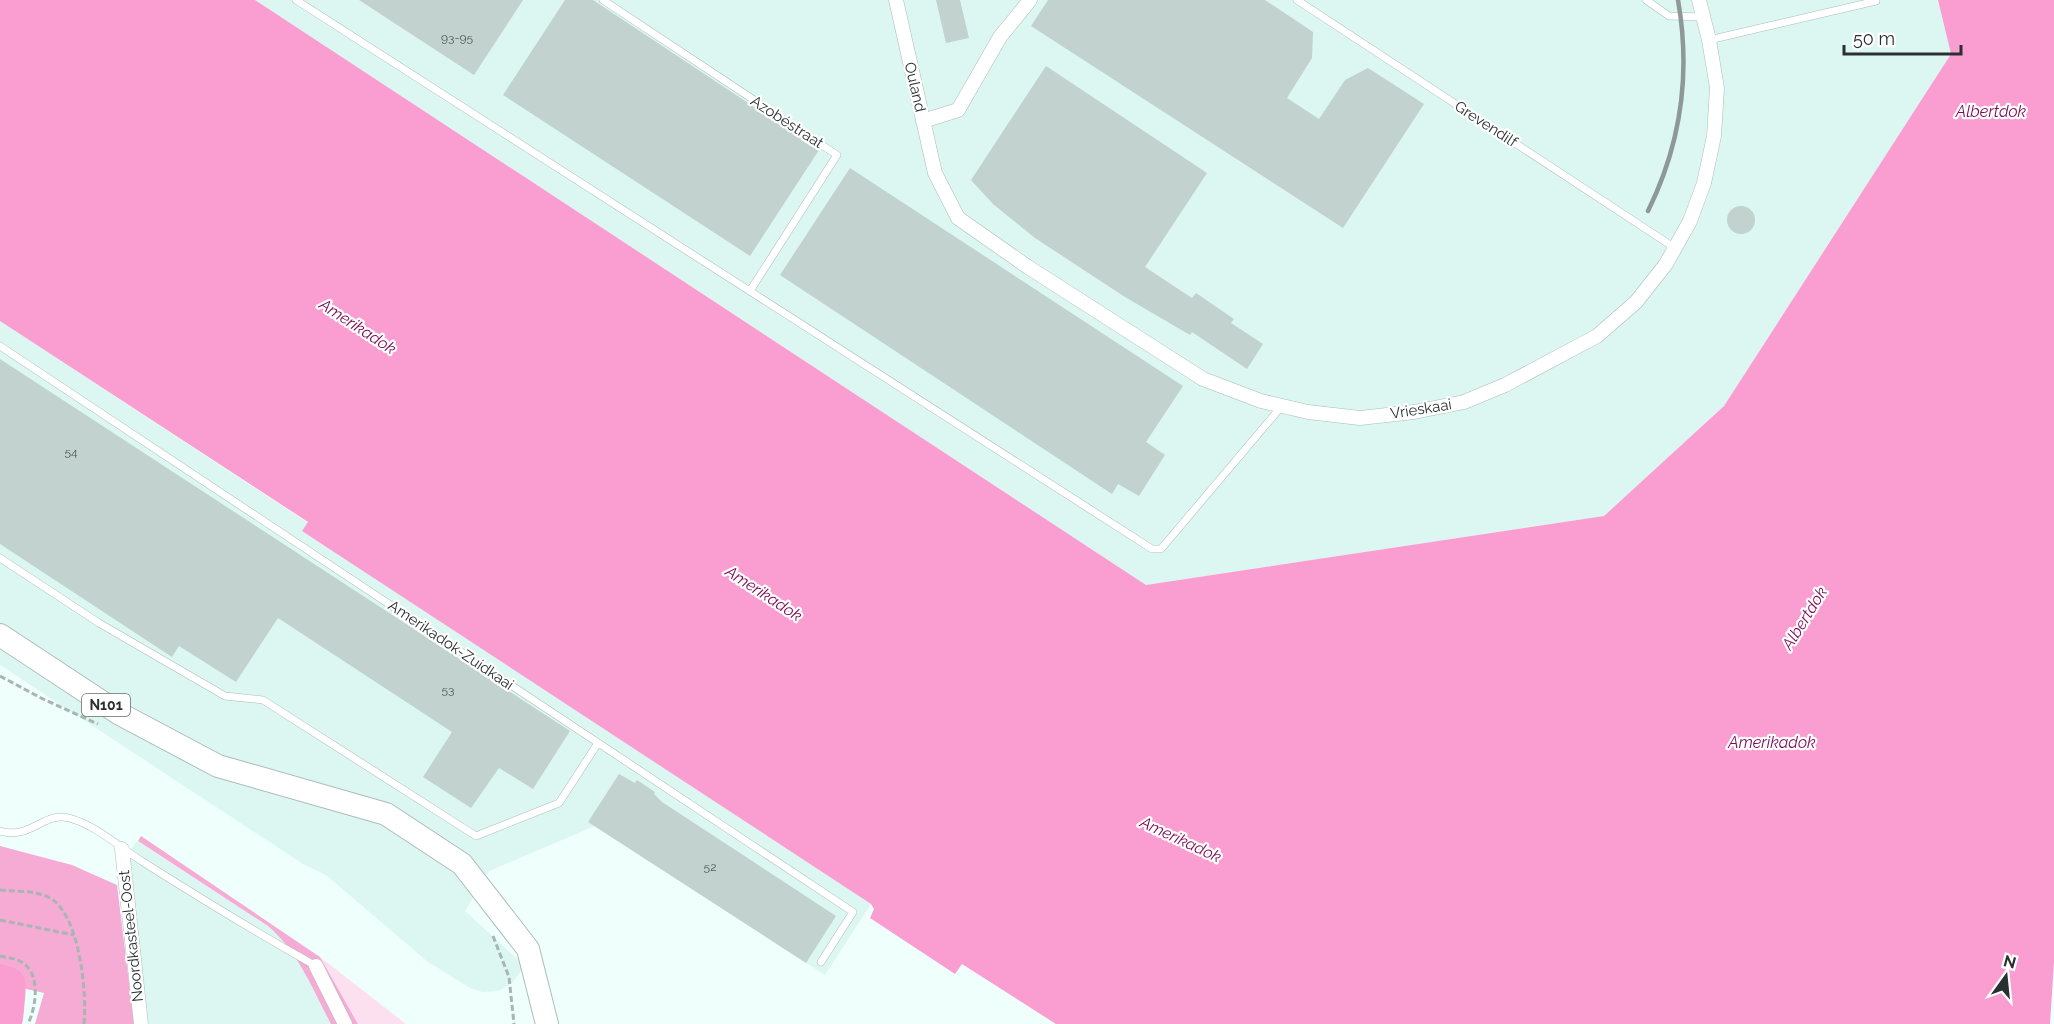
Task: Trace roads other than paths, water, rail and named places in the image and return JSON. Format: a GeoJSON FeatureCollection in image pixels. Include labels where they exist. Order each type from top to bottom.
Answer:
{"type":"FeatureCollection","features":[{"type":"Feature","properties":{"kind":"main road","name":"N101"},"geometry":{"type":"LineString","coordinates":[[0,635],[120,714],[218,766],[386,814],[462,864],[528,949],[547,1024]]}},
{"type":"Feature","properties":{"kind":"street","name":"Ouland"},"geometry":{"type":"LineString","coordinates":[[896,0],[935,173]]}},
{"type":"Feature","properties":{"kind":"street"},"geometry":{"type":"LineString","coordinates":[[923,121],[958,110],[1000,37],[1030,0]]}},
{"type":"Feature","properties":{"kind":"street","name":"Vrieskaai"},"geometry":{"type":"LineString","coordinates":[[935,173],[958,218],[1028,267],[1203,379],[1261,401],[1308,412],[1360,418],[1414,412],[1454,404],[1495,389],[1597,336],[1636,302],[1666,264],[1690,221],[1704,183],[1714,136],[1717,88],[1699,0]]}},
{"type":"Feature","properties":{"kind":"street","name":"Noordkasteel-Oost"},"geometry":{"type":"LineString","coordinates":[[122,849],[141,1024]]}},
{"type":"Feature","properties":{"kind":"street"},"geometry":{"type":"LineString","coordinates":[[316,966],[345,1024]]}},
{"type":"Feature","properties":{"kind":"lane"},"geometry":{"type":"LineString","coordinates":[[296,0],[1152,549],[1161,549],[1282,406]]}},
{"type":"Feature","properties":{"kind":"lane","name":"Azobéstraat"},"geometry":{"type":"LineString","coordinates":[[603,0],[837,154],[750,291]]}},
{"type":"Feature","properties":{"kind":"lane","name":"Grevendilf"},"geometry":{"type":"LineString","coordinates":[[1297,0],[1675,248]]}},
{"type":"Feature","properties":{"kind":"lane"},"geometry":{"type":"LineString","coordinates":[[1646,0],[1669,16],[1703,17]]}},
{"type":"Feature","properties":{"kind":"lane"},"geometry":{"type":"LineString","coordinates":[[1709,40],[1876,2],[1875,0]]}},
{"type":"Feature","properties":{"kind":"lane","name":"Amerikadok-Zuidkaai"},"geometry":{"type":"LineString","coordinates":[[0,346],[853,912],[821,962]]}},
{"type":"Feature","properties":{"kind":"lane"},"geometry":{"type":"LineString","coordinates":[[0,558],[99,622],[225,696],[263,700],[476,836],[559,803],[598,742]]}},
{"type":"Feature","properties":{"kind":"lane"},"geometry":{"type":"LineString","coordinates":[[0,831],[7,833],[28,831],[52,817],[68,817],[95,829],[122,849],[252,930],[316,966]]}},
{"type":"Feature","properties":{"kind":"water","name":"Amerikadok"},"geometry":{"type":"Polygon","coordinates":[[[0,0],[255,0],[1146,585],[1604,516],[1724,406],[1951,54],[1938,0],[2054,0],[2054,962],[2050,1024],[1056,1024],[962,964],[955,974],[870,918],[874,909],[871,904],[302,531],[308,522],[0,321],[0,0]]]}},
{"type":"Feature","properties":{"kind":"water"},"geometry":{"type":"Polygon","coordinates":[[[0,964],[19,971],[24,979],[22,1024],[0,1024],[0,964]]]}},
{"type":"Feature","properties":{"kind":"railway"},"geometry":{"type":"LineString","coordinates":[[1648,211],[1668,160],[1680,108],[1683,55],[1678,0]]}},
{"type":"Feature","properties":{"kind":"water label","name":"Albertdok"},"geometry":{"type":"Point","coordinates":[1991,111]}},
{"type":"Feature","properties":{"kind":"water label","name":"Albertdok"},"geometry":{"type":"Point","coordinates":[1804,618]}}]}
